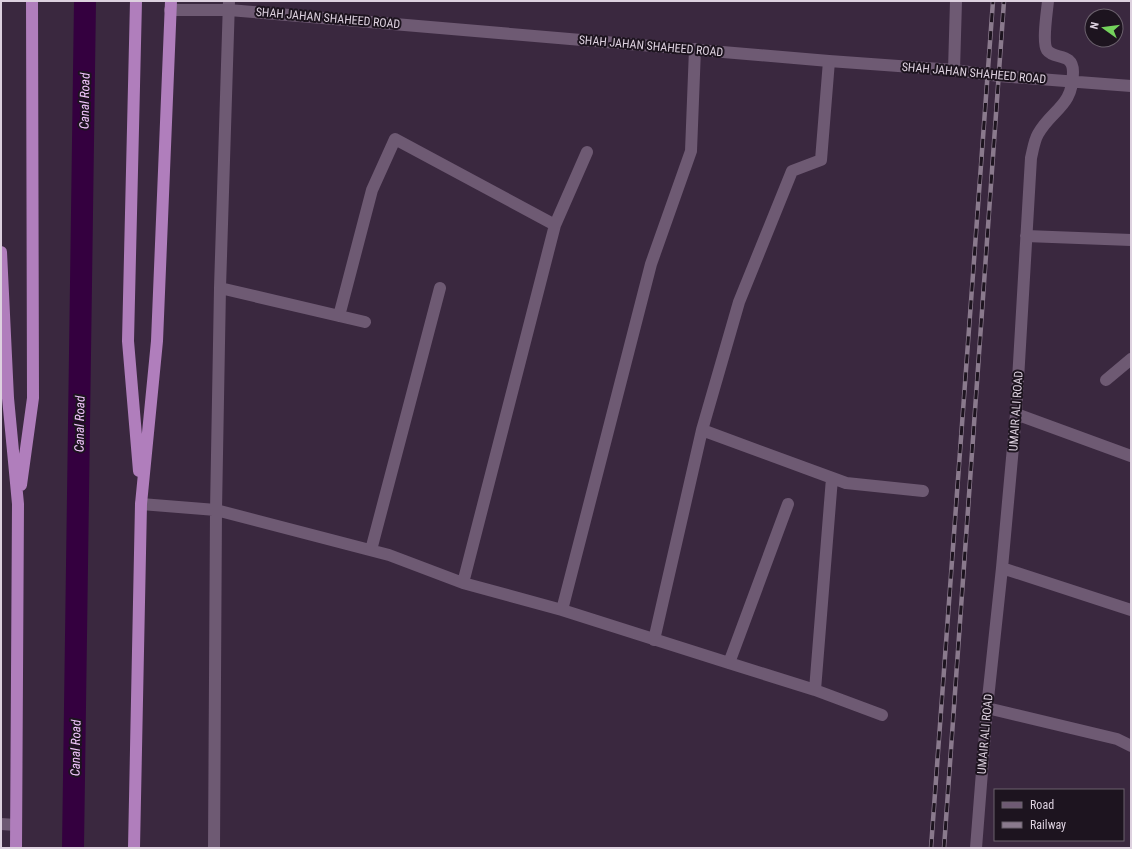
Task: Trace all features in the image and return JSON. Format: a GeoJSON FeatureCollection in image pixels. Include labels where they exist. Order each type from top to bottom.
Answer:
{"type":"FeatureCollection","features":[{"type":"Feature","properties":{"kind":"highway"},"geometry":{"type":"LineString","coordinates":[[18,504],[33,398],[32,1]]}},
{"type":"Feature","properties":{"kind":"highway"},"geometry":{"type":"LineString","coordinates":[[136,1],[128,341],[141,504]]}},
{"type":"Feature","properties":{"kind":"highway"},"geometry":{"type":"LineString","coordinates":[[134,848],[141,504],[157,340],[171,5]]}},
{"type":"Feature","properties":{"kind":"highway"},"geometry":{"type":"LineString","coordinates":[[1,252],[8,398],[18,504],[16,848]]}},
{"type":"Feature","properties":{"kind":"street"},"geometry":{"type":"LineString","coordinates":[[954,70],[956,1]]}},
{"type":"Feature","properties":{"kind":"street","name":"UMAIR ALI ROAD"},"geometry":{"type":"LineString","coordinates":[[976,848],[987,708],[1016,414],[1031,158],[1038,134],[1067,100],[1072,82],[1073,70],[1070,61],[1065,57],[1050,52],[1046,48],[1048,1]]}},
{"type":"Feature","properties":{"kind":"street","name":"SHAH JAHAN SHAHEED ROAD"},"geometry":{"type":"LineString","coordinates":[[171,5],[229,5],[695,49],[1131,86]]}},
{"type":"Feature","properties":{"kind":"street"},"geometry":{"type":"LineString","coordinates":[[214,848],[216,510],[220,288],[229,5]]}},
{"type":"Feature","properties":{"kind":"street"},"geometry":{"type":"LineString","coordinates":[[562,610],[651,264],[691,152],[695,49]]}},
{"type":"Feature","properties":{"kind":"street"},"geometry":{"type":"LineString","coordinates":[[654,640],[702,430],[739,302],[792,171],[821,160],[829,61]]}},
{"type":"Feature","properties":{"kind":"street"},"geometry":{"type":"LineString","coordinates":[[339,316],[372,190],[395,139],[555,225]]}},
{"type":"Feature","properties":{"kind":"street"},"geometry":{"type":"LineString","coordinates":[[462,583],[555,225],[587,152]]}},
{"type":"Feature","properties":{"kind":"street"},"geometry":{"type":"LineString","coordinates":[[1026,236],[1131,240]]}},
{"type":"Feature","properties":{"kind":"street"},"geometry":{"type":"LineString","coordinates":[[220,288],[365,322]]}},
{"type":"Feature","properties":{"kind":"street"},"geometry":{"type":"LineString","coordinates":[[371,550],[440,288]]}},
{"type":"Feature","properties":{"kind":"street"},"geometry":{"type":"LineString","coordinates":[[1106,380],[1131,359]]}},
{"type":"Feature","properties":{"kind":"street"},"geometry":{"type":"LineString","coordinates":[[1016,414],[1131,456]]}},
{"type":"Feature","properties":{"kind":"street"},"geometry":{"type":"LineString","coordinates":[[702,430],[846,483],[923,491]]}},
{"type":"Feature","properties":{"kind":"street"},"geometry":{"type":"LineString","coordinates":[[815,690],[832,478]]}},
{"type":"Feature","properties":{"kind":"street"},"geometry":{"type":"LineString","coordinates":[[141,504],[216,510],[389,555],[462,583],[562,610],[815,690],[882,715]]}},
{"type":"Feature","properties":{"kind":"street"},"geometry":{"type":"LineString","coordinates":[[729,663],[788,504]]}},
{"type":"Feature","properties":{"kind":"street"},"geometry":{"type":"LineString","coordinates":[[1002,568],[1131,610]]}},
{"type":"Feature","properties":{"kind":"street"},"geometry":{"type":"LineString","coordinates":[[987,708],[1117,739],[1131,746]]}},
{"type":"Feature","properties":{"kind":"street"},"geometry":{"type":"LineString","coordinates":[[1,824],[16,825]]}},
{"type":"Feature","properties":{"kind":"waterway","name":"Canal Road"},"geometry":{"type":"LineString","coordinates":[[73,848],[85,1]]}},
{"type":"Feature","properties":{"kind":"railway"},"geometry":{"type":"LineString","coordinates":[[931,848],[993,1]]}},
{"type":"Feature","properties":{"kind":"railway"},"geometry":{"type":"LineString","coordinates":[[944,848],[1004,1]]}}]}
